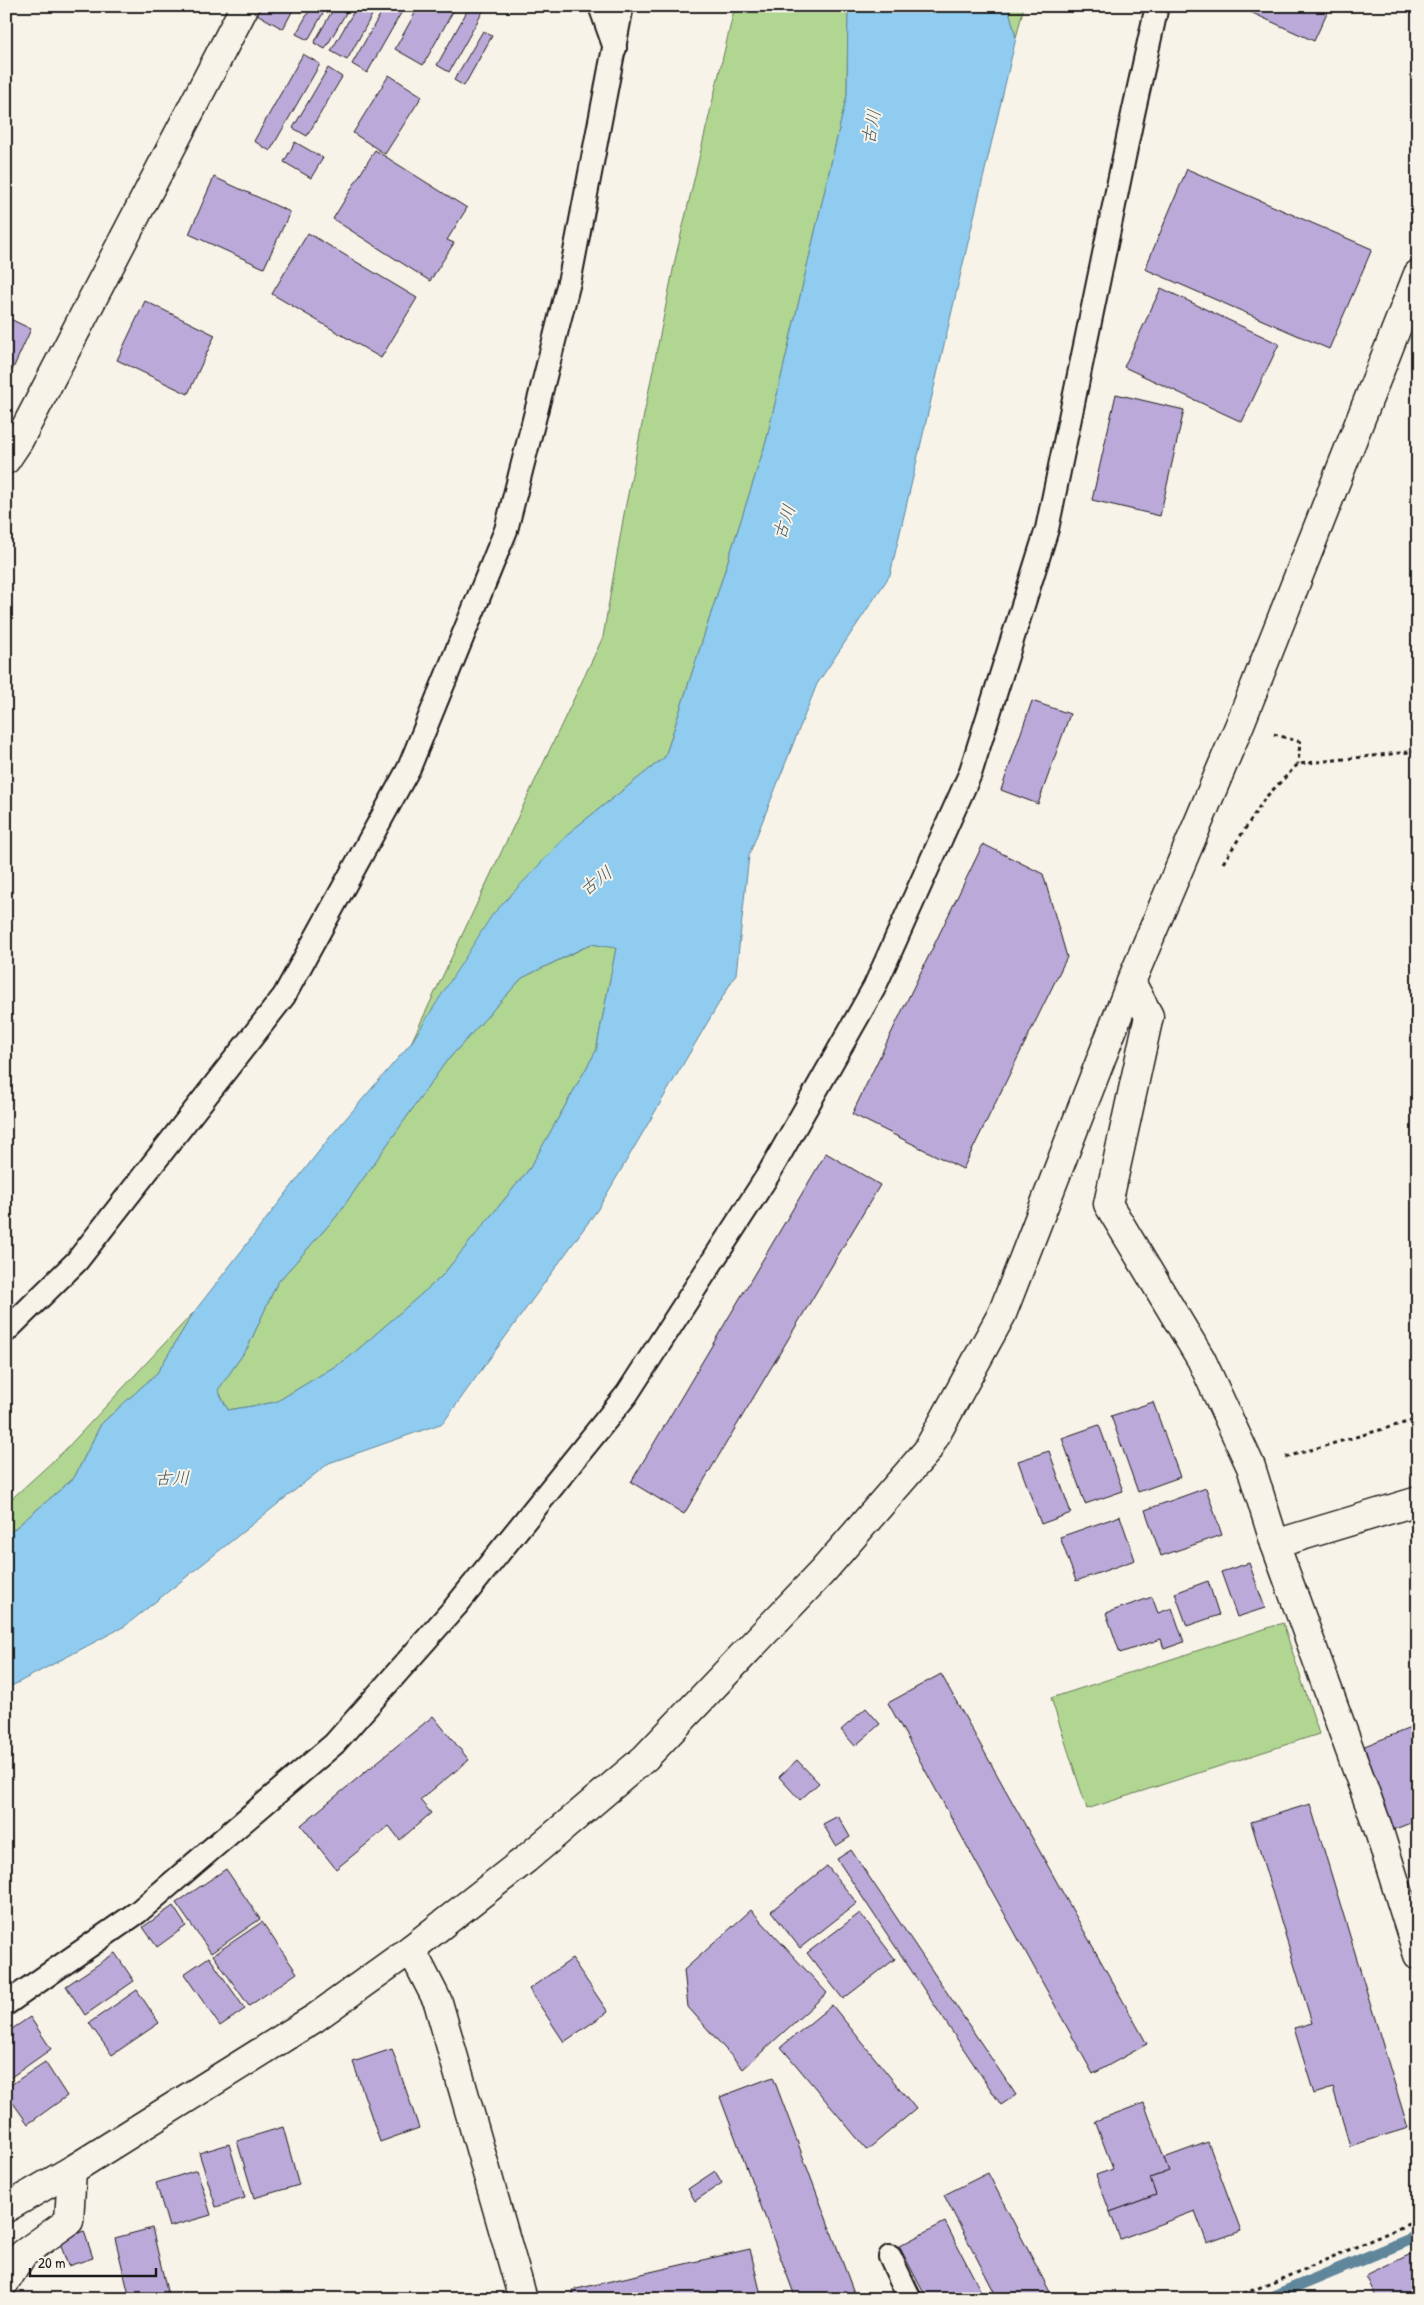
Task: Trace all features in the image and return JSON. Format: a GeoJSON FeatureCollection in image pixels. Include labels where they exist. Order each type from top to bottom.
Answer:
{"type":"FeatureCollection","features":[{"type":"Feature","properties":{"kind":"street"},"geometry":{"type":"LineString","coordinates":[[6,460],[18,442],[245,6]]}},
{"type":"Feature","properties":{"kind":"street"},"geometry":{"type":"LineString","coordinates":[[6,2208],[72,2170],[315,2018],[411,1948],[526,1859],[645,1758],[823,1571],[927,1451],[1002,1314],[1131,982],[1414,306],[1418,274]]}},
{"type":"Feature","properties":{"kind":"street"},"geometry":{"type":"LineString","coordinates":[[1131,982],[1149,1016],[1108,1204],[1201,1359],[1251,1467],[1275,1544],[1377,1825],[1418,1954]]}},
{"type":"Feature","properties":{"kind":"street"},"geometry":{"type":"LineString","coordinates":[[1275,1544],[1418,1501]]}},
{"type":"Feature","properties":{"kind":"street"},"geometry":{"type":"LineString","coordinates":[[411,1948],[438,2002],[522,2299]]}},
{"type":"Feature","properties":{"kind":"street"},"geometry":{"type":"LineString","coordinates":[[6,2281],[23,2254],[69,2221],[72,2170]]}},
{"type":"Feature","properties":{"kind":"lane"},"geometry":{"type":"LineString","coordinates":[[600,6],[615,48]]}},
{"type":"Feature","properties":{"kind":"lane"},"geometry":{"type":"LineString","coordinates":[[6,1332],[76,1261],[284,996],[409,768],[506,530],[570,278],[622,6]]}},
{"type":"Feature","properties":{"kind":"lane"},"geometry":{"type":"LineString","coordinates":[[6,2004],[138,1912],[334,1744],[456,1606],[627,1394],[768,1175],[874,988],[970,774],[1047,529],[1157,6]]}},
{"type":"Feature","properties":{"kind":"lane"},"geometry":{"type":"LineString","coordinates":[[890,2257],[910,2299]]}},
{"type":"Feature","properties":{"kind":"path"},"geometry":{"type":"LineString","coordinates":[[1220,867],[1265,798],[1298,764],[1300,742],[1267,732]]}},
{"type":"Feature","properties":{"kind":"path"},"geometry":{"type":"LineString","coordinates":[[1298,764],[1418,751]]}},
{"type":"Feature","properties":{"kind":"path"},"geometry":{"type":"LineString","coordinates":[[1251,1467],[1418,1419]]}},
{"type":"Feature","properties":{"kind":"path"},"geometry":{"type":"LineString","coordinates":[[1228,2299],[1272,2284],[1418,2220]]}},
{"type":"Feature","properties":{"kind":"green space"},"geometry":{"type":"Polygon","coordinates":[[[735,6],[848,6],[847,95],[766,442],[665,757],[571,831],[411,1043],[603,637],[624,514],[675,260],[735,6]]]}},
{"type":"Feature","properties":{"kind":"green space"},"geometry":{"type":"Polygon","coordinates":[[[1008,6],[1024,6],[1016,38],[1008,6]]]}},
{"type":"Feature","properties":{"kind":"green space"},"geometry":{"type":"Polygon","coordinates":[[[592,944],[616,948],[596,1051],[530,1168],[441,1277],[347,1359],[276,1402],[228,1410],[218,1390],[248,1347],[277,1283],[336,1217],[445,1063],[522,978],[592,944]]]}},
{"type":"Feature","properties":{"kind":"green space"},"geometry":{"type":"Polygon","coordinates":[[[194,1312],[157,1373],[101,1424],[74,1478],[6,1536],[6,1504],[64,1451],[194,1312]]]}},
{"type":"Feature","properties":{"kind":"green space"},"geometry":{"type":"Polygon","coordinates":[[[1283,1623],[1319,1734],[1087,1809],[1051,1698],[1283,1623]]]}},
{"type":"Feature","properties":{"kind":"water","name":"古川"},"geometry":{"type":"Polygon","coordinates":[[[848,6],[1008,6],[1016,38],[890,575],[817,684],[749,855],[736,974],[598,1209],[443,1423],[329,1463],[125,1626],[6,1689],[6,1536],[74,1478],[101,1424],[157,1373],[194,1312],[330,1137],[411,1043],[492,915],[571,831],[665,757],[766,442],[847,95],[848,6]],[[591,944],[522,978],[445,1063],[336,1217],[277,1283],[248,1347],[218,1390],[228,1410],[276,1402],[347,1359],[441,1277],[530,1168],[596,1051],[616,948],[591,944]]]}},
{"type":"Feature","properties":{"kind":"building"},"geometry":{"type":"Polygon","coordinates":[[[259,6],[295,6],[283,29],[255,13],[259,6]]]}},
{"type":"Feature","properties":{"kind":"building"},"geometry":{"type":"Polygon","coordinates":[[[312,6],[327,6],[308,40],[296,34],[312,6]]]}},
{"type":"Feature","properties":{"kind":"building"},"geometry":{"type":"Polygon","coordinates":[[[335,6],[350,6],[325,49],[314,43],[335,6]]]}},
{"type":"Feature","properties":{"kind":"building"},"geometry":{"type":"Polygon","coordinates":[[[357,6],[377,6],[347,60],[331,51],[357,6]]]}},
{"type":"Feature","properties":{"kind":"building"},"geometry":{"type":"Polygon","coordinates":[[[385,6],[405,6],[367,73],[352,64],[385,6]]]}},
{"type":"Feature","properties":{"kind":"building"},"geometry":{"type":"Polygon","coordinates":[[[419,6],[456,6],[423,65],[395,49],[419,6]]]}},
{"type":"Feature","properties":{"kind":"building"},"geometry":{"type":"Polygon","coordinates":[[[470,6],[486,6],[449,72],[437,65],[470,6]]]}},
{"type":"Feature","properties":{"kind":"building"},"geometry":{"type":"Polygon","coordinates":[[[1237,6],[1330,6],[1314,41],[1237,6]]]}},
{"type":"Feature","properties":{"kind":"building"},"geometry":{"type":"Polygon","coordinates":[[[483,31],[492,36],[464,86],[454,80],[483,31]]]}},
{"type":"Feature","properties":{"kind":"building"},"geometry":{"type":"Polygon","coordinates":[[[303,54],[320,64],[270,151],[254,141],[303,54]]]}},
{"type":"Feature","properties":{"kind":"building"},"geometry":{"type":"Polygon","coordinates":[[[328,68],[342,77],[307,136],[293,128],[328,68]]]}},
{"type":"Feature","properties":{"kind":"building"},"geometry":{"type":"Polygon","coordinates":[[[389,75],[422,96],[385,154],[353,133],[389,75]]]}},
{"type":"Feature","properties":{"kind":"building"},"geometry":{"type":"Polygon","coordinates":[[[295,142],[323,158],[311,178],[284,162],[295,142]]]}},
{"type":"Feature","properties":{"kind":"building"},"geometry":{"type":"Polygon","coordinates":[[[375,150],[467,208],[447,240],[454,243],[430,281],[333,219],[375,150]]]}},
{"type":"Feature","properties":{"kind":"building"},"geometry":{"type":"Polygon","coordinates":[[[1187,169],[1372,249],[1329,349],[1145,269],[1187,169]]]}},
{"type":"Feature","properties":{"kind":"building"},"geometry":{"type":"Polygon","coordinates":[[[214,177],[290,212],[264,268],[189,234],[214,177]]]}},
{"type":"Feature","properties":{"kind":"building"},"geometry":{"type":"Polygon","coordinates":[[[308,233],[417,298],[381,358],[272,294],[308,233]]]}},
{"type":"Feature","properties":{"kind":"building"},"geometry":{"type":"Polygon","coordinates":[[[1161,288],[1279,344],[1242,422],[1124,367],[1161,288]]]}},
{"type":"Feature","properties":{"kind":"building"},"geometry":{"type":"Polygon","coordinates":[[[145,301],[215,335],[188,394],[117,360],[145,301]]]}},
{"type":"Feature","properties":{"kind":"building"},"geometry":{"type":"Polygon","coordinates":[[[6,317],[31,329],[6,384],[6,317]]]}},
{"type":"Feature","properties":{"kind":"building"},"geometry":{"type":"Polygon","coordinates":[[[1116,394],[1184,410],[1160,516],[1092,500],[1116,394]]]}},
{"type":"Feature","properties":{"kind":"building"},"geometry":{"type":"Polygon","coordinates":[[[1032,701],[1070,714],[1038,804],[1001,790],[1032,701]]]}},
{"type":"Feature","properties":{"kind":"building"},"geometry":{"type":"Polygon","coordinates":[[[983,844],[1043,874],[1067,957],[963,1169],[852,1114],[983,844]]]}},
{"type":"Feature","properties":{"kind":"building"},"geometry":{"type":"Polygon","coordinates":[[[826,1153],[880,1185],[684,1514],[631,1482],[826,1153]]]}},
{"type":"Feature","properties":{"kind":"building"},"geometry":{"type":"Polygon","coordinates":[[[1153,1402],[1180,1477],[1138,1492],[1111,1416],[1153,1402]]]}},
{"type":"Feature","properties":{"kind":"building"},"geometry":{"type":"Polygon","coordinates":[[[1099,1425],[1123,1491],[1085,1504],[1062,1438],[1099,1425]]]}},
{"type":"Feature","properties":{"kind":"building"},"geometry":{"type":"Polygon","coordinates":[[[1049,1451],[1071,1513],[1041,1524],[1018,1461],[1049,1451]]]}},
{"type":"Feature","properties":{"kind":"building"},"geometry":{"type":"Polygon","coordinates":[[[1206,1488],[1222,1535],[1161,1556],[1145,1510],[1206,1488]]]}},
{"type":"Feature","properties":{"kind":"building"},"geometry":{"type":"Polygon","coordinates":[[[1120,1516],[1135,1560],[1076,1581],[1060,1537],[1120,1516]]]}},
{"type":"Feature","properties":{"kind":"building"},"geometry":{"type":"Polygon","coordinates":[[[1249,1563],[1265,1608],[1237,1617],[1221,1572],[1249,1563]]]}},
{"type":"Feature","properties":{"kind":"building"},"geometry":{"type":"Polygon","coordinates":[[[1208,1581],[1219,1615],[1187,1626],[1175,1593],[1208,1581]]]}},
{"type":"Feature","properties":{"kind":"building"},"geometry":{"type":"Polygon","coordinates":[[[1152,1597],[1158,1613],[1172,1608],[1184,1642],[1164,1649],[1161,1639],[1120,1653],[1106,1613],[1152,1597]]]}},
{"type":"Feature","properties":{"kind":"building"},"geometry":{"type":"Polygon","coordinates":[[[941,1674],[1147,2044],[1093,2074],[888,1703],[941,1674]]]}},
{"type":"Feature","properties":{"kind":"building"},"geometry":{"type":"Polygon","coordinates":[[[866,1708],[880,1724],[855,1746],[841,1730],[866,1708]]]}},
{"type":"Feature","properties":{"kind":"building"},"geometry":{"type":"Polygon","coordinates":[[[433,1716],[469,1760],[420,1800],[431,1813],[400,1840],[389,1826],[336,1869],[301,1825],[433,1716]]]}},
{"type":"Feature","properties":{"kind":"building"},"geometry":{"type":"Polygon","coordinates":[[[1418,1725],[1418,1820],[1390,1831],[1357,1749],[1418,1725]]]}},
{"type":"Feature","properties":{"kind":"building"},"geometry":{"type":"Polygon","coordinates":[[[797,1760],[819,1783],[800,1800],[779,1777],[797,1760]]]}},
{"type":"Feature","properties":{"kind":"building"},"geometry":{"type":"Polygon","coordinates":[[[1310,1804],[1408,2128],[1350,2146],[1333,2088],[1314,2094],[1294,2028],[1312,2023],[1251,1822],[1310,1804]]]}},
{"type":"Feature","properties":{"kind":"building"},"geometry":{"type":"Polygon","coordinates":[[[838,1816],[850,1837],[836,1846],[823,1824],[838,1816]]]}},
{"type":"Feature","properties":{"kind":"building"},"geometry":{"type":"Polygon","coordinates":[[[851,1850],[1016,2095],[1001,2105],[837,1859],[851,1850]]]}},
{"type":"Feature","properties":{"kind":"building"},"geometry":{"type":"Polygon","coordinates":[[[827,1866],[857,1903],[800,1948],[771,1911],[827,1866]]]}},
{"type":"Feature","properties":{"kind":"building"},"geometry":{"type":"Polygon","coordinates":[[[226,1869],[260,1919],[211,1953],[176,1903],[226,1869]]]}},
{"type":"Feature","properties":{"kind":"building"},"geometry":{"type":"Polygon","coordinates":[[[173,1906],[186,1926],[157,1947],[143,1927],[173,1906]]]}},
{"type":"Feature","properties":{"kind":"building"},"geometry":{"type":"Polygon","coordinates":[[[751,1910],[827,1993],[743,2069],[688,2007],[684,1970],[751,1910]]]}},
{"type":"Feature","properties":{"kind":"building"},"geometry":{"type":"Polygon","coordinates":[[[860,1913],[895,1959],[843,1999],[807,1953],[860,1913]]]}},
{"type":"Feature","properties":{"kind":"building"},"geometry":{"type":"Polygon","coordinates":[[[262,1922],[297,1973],[249,2006],[213,1955],[262,1922]]]}},
{"type":"Feature","properties":{"kind":"building"},"geometry":{"type":"Polygon","coordinates":[[[115,1953],[134,1981],[85,2015],[66,1986],[115,1953]]]}},
{"type":"Feature","properties":{"kind":"building"},"geometry":{"type":"Polygon","coordinates":[[[209,1957],[245,2009],[220,2026],[184,1974],[209,1957]]]}},
{"type":"Feature","properties":{"kind":"building"},"geometry":{"type":"Polygon","coordinates":[[[572,1959],[608,2012],[564,2042],[529,1989],[572,1959]]]}},
{"type":"Feature","properties":{"kind":"building"},"geometry":{"type":"Polygon","coordinates":[[[137,1990],[159,2023],[112,2055],[89,2023],[137,1990]]]}},
{"type":"Feature","properties":{"kind":"building"},"geometry":{"type":"Polygon","coordinates":[[[832,2005],[916,2109],[867,2150],[781,2047],[832,2005]]]}},
{"type":"Feature","properties":{"kind":"building"},"geometry":{"type":"Polygon","coordinates":[[[30,2017],[51,2049],[7,2080],[6,2033],[30,2017]]]}},
{"type":"Feature","properties":{"kind":"building"},"geometry":{"type":"Polygon","coordinates":[[[392,2049],[419,2128],[380,2142],[353,2062],[392,2049]]]}},
{"type":"Feature","properties":{"kind":"building"},"geometry":{"type":"Polygon","coordinates":[[[45,2062],[67,2096],[28,2124],[6,2093],[6,2088],[45,2062]]]}},
{"type":"Feature","properties":{"kind":"building"},"geometry":{"type":"Polygon","coordinates":[[[773,2077],[856,2298],[854,2299],[796,2299],[720,2097],[773,2077]]]}},
{"type":"Feature","properties":{"kind":"building"},"geometry":{"type":"Polygon","coordinates":[[[1144,2103],[1169,2171],[1150,2178],[1156,2195],[1110,2212],[1096,2175],[1113,2169],[1095,2121],[1144,2103]]]}},
{"type":"Feature","properties":{"kind":"building"},"geometry":{"type":"Polygon","coordinates":[[[283,2127],[299,2185],[254,2198],[237,2141],[283,2127]]]}},
{"type":"Feature","properties":{"kind":"building"},"geometry":{"type":"Polygon","coordinates":[[[1208,2142],[1241,2231],[1207,2243],[1195,2211],[1120,2239],[1110,2212],[1156,2195],[1150,2178],[1169,2171],[1164,2158],[1208,2142]]]}},
{"type":"Feature","properties":{"kind":"building"},"geometry":{"type":"Polygon","coordinates":[[[229,2144],[245,2198],[216,2207],[199,2153],[229,2144]]]}},
{"type":"Feature","properties":{"kind":"building"},"geometry":{"type":"Polygon","coordinates":[[[197,2170],[211,2215],[169,2227],[156,2183],[197,2170]]]}},
{"type":"Feature","properties":{"kind":"building"},"geometry":{"type":"Polygon","coordinates":[[[715,2171],[722,2183],[695,2201],[688,2189],[715,2171]]]}},
{"type":"Feature","properties":{"kind":"building"},"geometry":{"type":"Polygon","coordinates":[[[988,2173],[1052,2296],[1047,2299],[998,2299],[944,2195],[988,2173]]]}},
{"type":"Feature","properties":{"kind":"building"},"geometry":{"type":"Polygon","coordinates":[[[945,2222],[985,2299],[927,2299],[899,2246],[945,2222]]]}},
{"type":"Feature","properties":{"kind":"building"},"geometry":{"type":"Polygon","coordinates":[[[152,2228],[169,2299],[130,2299],[115,2238],[152,2228]]]}},
{"type":"Feature","properties":{"kind":"building"},"geometry":{"type":"Polygon","coordinates":[[[84,2231],[93,2258],[68,2266],[59,2240],[84,2231]]]}},
{"type":"Feature","properties":{"kind":"building"},"geometry":{"type":"Polygon","coordinates":[[[750,2249],[762,2299],[574,2299],[572,2290],[750,2249]]]}},
{"type":"Feature","properties":{"kind":"building"},"geometry":{"type":"Polygon","coordinates":[[[1418,2251],[1418,2299],[1377,2299],[1366,2276],[1418,2251]]]}},
{"type":"Feature","properties":{"kind":"waterway"},"geometry":{"type":"LineString","coordinates":[[1267,2299],[1418,2236]]}}]}
